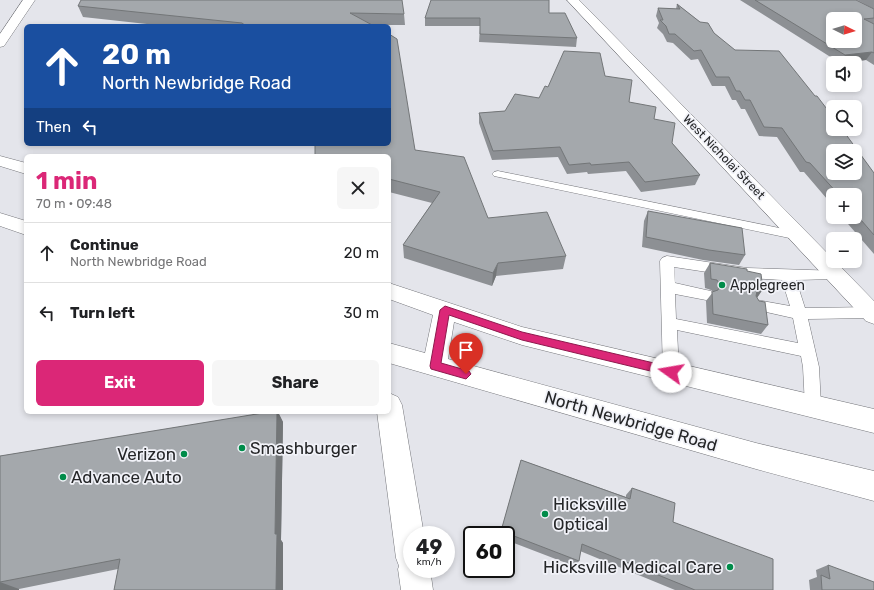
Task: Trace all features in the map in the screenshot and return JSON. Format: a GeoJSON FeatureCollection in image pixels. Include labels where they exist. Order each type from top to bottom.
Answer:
{"type":"FeatureCollection","features":[{"type":"Feature","properties":{"kind":"main road"},"geometry":{"type":"LineString","coordinates":[[0,43],[29,0]]}},
{"type":"Feature","properties":{"kind":"main road","name":"West Nicholai Street"},"geometry":{"type":"LineString","coordinates":[[573,0],[873,313]]}},
{"type":"Feature","properties":{"kind":"main road"},"geometry":{"type":"LineString","coordinates":[[0,161],[24,168]]}},
{"type":"Feature","properties":{"kind":"main road"},"geometry":{"type":"LineString","coordinates":[[0,219],[24,227]]}},
{"type":"Feature","properties":{"kind":"main road"},"geometry":{"type":"LineString","coordinates":[[391,291],[522,336],[874,421]]}},
{"type":"Feature","properties":{"kind":"main road"},"geometry":{"type":"LineString","coordinates":[[435,366],[445,310]]}},
{"type":"Feature","properties":{"kind":"main road","name":"North Newbridge Road"},"geometry":{"type":"LineString","coordinates":[[391,354],[756,456],[874,486]]}},
{"type":"Feature","properties":{"kind":"main road"},"geometry":{"type":"LineString","coordinates":[[390,414],[407,526]]}},
{"type":"Feature","properties":{"kind":"main road"},"geometry":{"type":"LineString","coordinates":[[415,578],[417,590]]}},
{"type":"Feature","properties":{"kind":"lane"},"geometry":{"type":"LineString","coordinates":[[498,174],[799,236]]}},
{"type":"Feature","properties":{"kind":"lane"},"geometry":{"type":"LineString","coordinates":[[671,372],[667,261],[747,273],[788,275],[835,274]]}},
{"type":"Feature","properties":{"kind":"lane"},"geometry":{"type":"LineString","coordinates":[[788,275],[799,314],[811,367],[813,406]]}},
{"type":"Feature","properties":{"kind":"lane"},"geometry":{"type":"LineString","coordinates":[[668,287],[706,295]]}},
{"type":"Feature","properties":{"kind":"lane"},"geometry":{"type":"LineString","coordinates":[[757,305],[799,314],[873,313]]}},
{"type":"Feature","properties":{"kind":"lane"},"geometry":{"type":"LineString","coordinates":[[669,323],[807,351]]}},
{"type":"Feature","properties":{"kind":"building"},"geometry":{"type":"Polygon","coordinates":[[[81,0],[402,0],[404,14],[350,13],[370,24],[243,24],[78,6],[81,0]]]}},
{"type":"Feature","properties":{"kind":"building"},"geometry":{"type":"Polygon","coordinates":[[[431,0],[549,0],[549,13],[565,13],[577,38],[480,34],[480,18],[425,18],[431,0]]]}},
{"type":"Feature","properties":{"kind":"building"},"geometry":{"type":"Polygon","coordinates":[[[755,0],[856,0],[874,9],[874,18],[864,19],[874,24],[874,53],[845,55],[834,48],[862,48],[862,12],[826,12],[826,43],[755,0]]]}},
{"type":"Feature","properties":{"kind":"building"},"geometry":{"type":"Polygon","coordinates":[[[677,4],[700,22],[708,23],[714,33],[735,50],[779,51],[826,108],[826,136],[847,136],[853,144],[826,144],[826,180],[862,180],[862,156],[874,173],[874,235],[862,221],[862,188],[833,188],[810,163],[806,162],[782,128],[764,127],[750,100],[745,100],[740,91],[736,91],[729,77],[716,77],[701,50],[694,51],[675,34],[669,34],[666,26],[660,20],[663,20],[658,8],[680,9],[677,4]]]}},
{"type":"Feature","properties":{"kind":"building"},"geometry":{"type":"Polygon","coordinates":[[[391,35],[397,39],[415,150],[464,157],[488,218],[547,212],[566,256],[498,263],[493,273],[403,245],[440,192],[391,180],[391,154],[315,154],[315,146],[391,146],[391,35]]]}},
{"type":"Feature","properties":{"kind":"building"},"geometry":{"type":"Polygon","coordinates":[[[564,51],[600,53],[605,76],[632,80],[629,102],[656,107],[654,119],[675,123],[672,143],[700,175],[645,182],[629,162],[569,165],[560,147],[493,151],[479,113],[505,111],[515,94],[539,98],[545,86],[548,87],[564,51]]]}},
{"type":"Feature","properties":{"kind":"building"},"geometry":{"type":"Polygon","coordinates":[[[648,211],[742,228],[745,255],[709,250],[646,237],[648,211]]]}},
{"type":"Feature","properties":{"kind":"building"},"geometry":{"type":"Polygon","coordinates":[[[710,263],[747,269],[747,271],[761,274],[763,289],[757,291],[756,296],[759,301],[765,302],[768,325],[713,314],[712,292],[718,290],[720,285],[717,280],[711,279],[710,263]]]}},
{"type":"Feature","properties":{"kind":"building"},"geometry":{"type":"Polygon","coordinates":[[[257,414],[277,414],[275,534],[277,534],[276,590],[114,590],[120,559],[0,582],[0,456],[257,414]]]}},
{"type":"Feature","properties":{"kind":"building"},"geometry":{"type":"Polygon","coordinates":[[[521,460],[630,499],[632,488],[675,503],[673,522],[773,559],[773,590],[695,590],[582,544],[579,561],[515,536],[515,526],[502,526],[521,460]]]}},
{"type":"Feature","properties":{"kind":"building"},"geometry":{"type":"Polygon","coordinates":[[[828,565],[874,582],[874,590],[822,590],[821,575],[830,579],[828,565]]]}},
{"type":"Feature","properties":{"kind":"place","name":"Applegreen"},"geometry":{"type":"Point","coordinates":[722,285]}},
{"type":"Feature","properties":{"kind":"place","name":"Smashburger"},"geometry":{"type":"Point","coordinates":[242,448]}},
{"type":"Feature","properties":{"kind":"place","name":"Verizon"},"geometry":{"type":"Point","coordinates":[184,454]}},
{"type":"Feature","properties":{"kind":"place","name":"Advance Auto"},"geometry":{"type":"Point","coordinates":[63,477]}},
{"type":"Feature","properties":{"kind":"place","name":"Hicksville Optical"},"geometry":{"type":"Point","coordinates":[545,514]}},
{"type":"Feature","properties":{"kind":"place","name":"Hicksville Medical Care"},"geometry":{"type":"Point","coordinates":[730,567]}},
{"type":"Feature","properties":{"kind":"route"},"geometry":{"type":"LineString","coordinates":[[466,374],[435,366],[445,310],[522,336],[671,372]]}}]}
